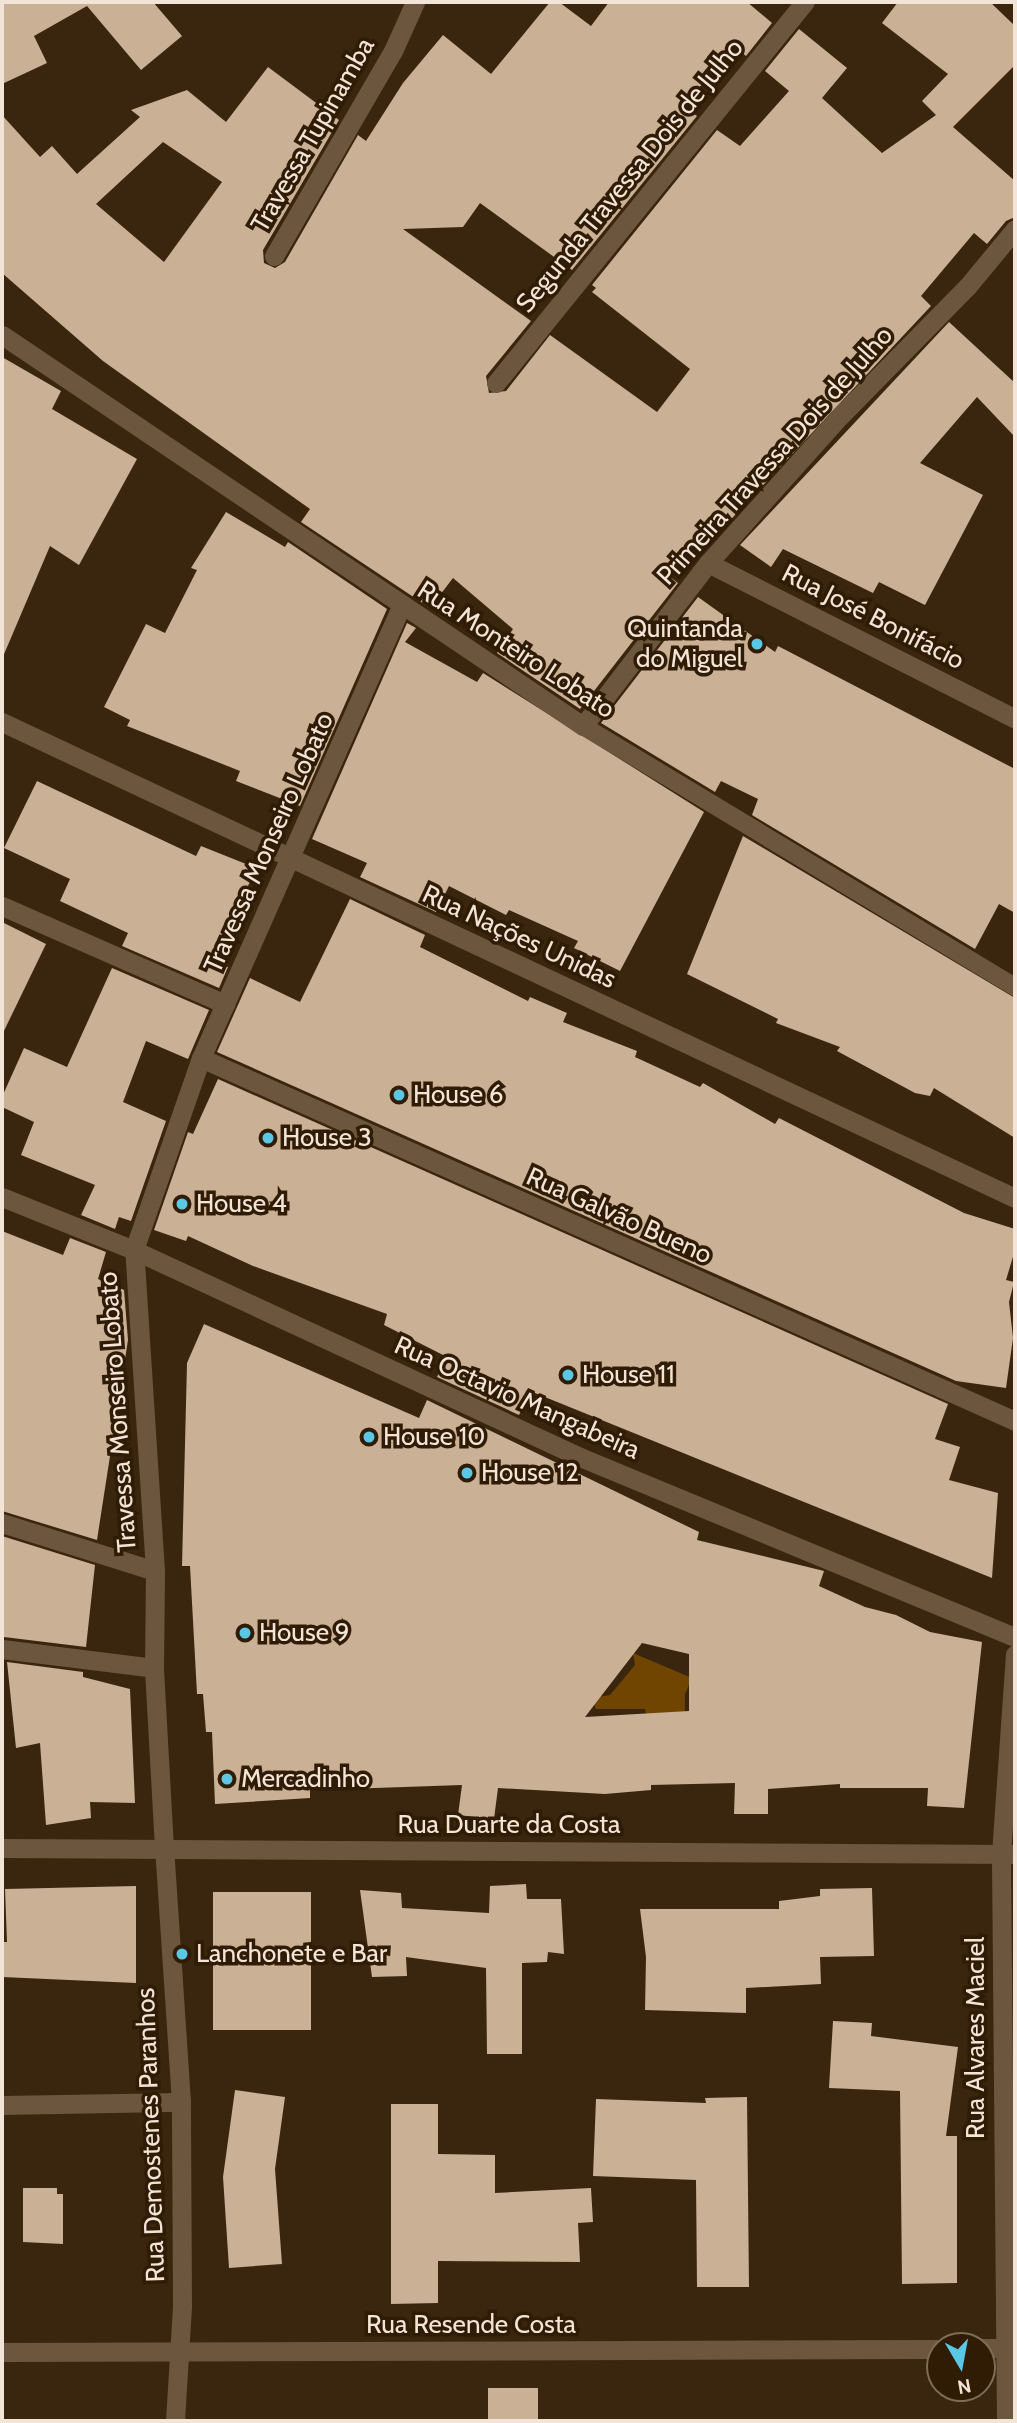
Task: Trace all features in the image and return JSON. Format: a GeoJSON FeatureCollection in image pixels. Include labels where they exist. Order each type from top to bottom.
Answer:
{"type":"FeatureCollection","features":[{"type":"Feature","properties":{"kind":"street","name":"Travessa Tupinamba"},"geometry":{"type":"LineString","coordinates":[[274,256],[393,51],[415,2]]}},
{"type":"Feature","properties":{"kind":"street","name":"Segunda Travessa Dois de Julho"},"geometry":{"type":"LineString","coordinates":[[496,383],[805,2]]}},
{"type":"Feature","properties":{"kind":"street","name":"Primeira Travessa Dois de Julho"},"geometry":{"type":"LineString","coordinates":[[583,726],[708,563],[967,287],[1015,229]]}},
{"type":"Feature","properties":{"kind":"street","name":"Rua Monteiro Lobato"},"geometry":{"type":"LineString","coordinates":[[2,335],[401,607],[583,726]]}},
{"type":"Feature","properties":{"kind":"street","name":"Rua José Bonifácio"},"geometry":{"type":"LineString","coordinates":[[708,563],[1015,719]]}},
{"type":"Feature","properties":{"kind":"street","name":"Travessa Monseiro Lobato"},"geometry":{"type":"LineString","coordinates":[[163,1848],[154,1668],[155,1571],[134,1250],[201,1058],[292,860],[401,607]]}},
{"type":"Feature","properties":{"kind":"street","name":"Rua Nações Unidas"},"geometry":{"type":"LineString","coordinates":[[2,722],[1015,1198]]}},
{"type":"Feature","properties":{"kind":"street"},"geometry":{"type":"LineString","coordinates":[[2,906],[225,1004]]}},
{"type":"Feature","properties":{"kind":"street","name":"Rua Galvão Bueno"},"geometry":{"type":"LineString","coordinates":[[201,1058],[1015,1422]]}},
{"type":"Feature","properties":{"kind":"street","name":"Rua Octavio Mangabeira"},"geometry":{"type":"LineString","coordinates":[[2,1196],[134,1250],[580,1457],[1015,1637]]}},
{"type":"Feature","properties":{"kind":"street"},"geometry":{"type":"LineString","coordinates":[[2,1523],[155,1571]]}},
{"type":"Feature","properties":{"kind":"street"},"geometry":{"type":"LineString","coordinates":[[2,1649],[154,1668]]}},
{"type":"Feature","properties":{"kind":"street","name":"Rua Alvares Maciel"},"geometry":{"type":"LineString","coordinates":[[1006,2421],[1010,2348],[1008,1854],[1015,1654]]}},
{"type":"Feature","properties":{"kind":"street","name":"Rua Duarte da Costa"},"geometry":{"type":"LineString","coordinates":[[2,1848],[1008,1854]]}},
{"type":"Feature","properties":{"kind":"street","name":"Rua Demostenes Paranhos"},"geometry":{"type":"LineString","coordinates":[[163,1848],[181,2102],[179,2353],[175,2421]]}},
{"type":"Feature","properties":{"kind":"street"},"geometry":{"type":"LineString","coordinates":[[2,2105],[181,2102]]}},
{"type":"Feature","properties":{"kind":"street","name":"Rua Resende Costa"},"geometry":{"type":"LineString","coordinates":[[2,2352],[926,2349]]}},
{"type":"Feature","properties":{"kind":"lane","name":"Rua Monteiro Lobato"},"geometry":{"type":"LineString","coordinates":[[583,726],[1015,987]]}},
{"type":"Feature","properties":{"kind":"shaded area"},"geometry":{"type":"Polygon","coordinates":[[[633,1653],[692,1678],[685,1694],[684,1747],[653,1746],[645,1709],[596,1709],[592,1698],[610,1695],[635,1665],[633,1653]]]}},
{"type":"Feature","properties":{"kind":"building"},"geometry":{"type":"Polygon","coordinates":[[[2,2],[153,2],[182,36],[141,70],[87,6],[34,36],[47,63],[2,84],[2,2]]]}},
{"type":"Feature","properties":{"kind":"building"},"geometry":{"type":"Polygon","coordinates":[[[550,2],[559,2],[591,26],[609,2],[747,2],[772,23],[746,56],[733,45],[684,107],[697,116],[572,270],[480,203],[463,227],[403,229],[531,321],[486,376],[489,393],[506,391],[550,335],[657,412],[690,369],[592,292],[596,288],[592,285],[717,130],[740,146],[789,91],[765,71],[799,29],[847,68],[822,98],[882,153],[936,115],[922,101],[948,74],[882,23],[898,2],[990,2],[1015,26],[1015,65],[953,127],[1015,181],[1015,217],[1006,221],[987,244],[974,233],[921,296],[931,306],[720,531],[710,524],[670,577],[678,583],[580,709],[497,653],[513,629],[453,578],[430,608],[301,522],[310,509],[103,361],[2,273],[2,115],[40,157],[52,146],[77,174],[140,117],[131,110],[187,90],[226,122],[268,67],[339,120],[263,250],[264,263],[275,268],[285,262],[358,135],[366,141],[403,83],[443,35],[491,74],[550,2]],[[163,142],[96,204],[164,262],[222,182],[163,142]]]}},
{"type":"Feature","properties":{"kind":"building"},"geometry":{"type":"Polygon","coordinates":[[[949,322],[1015,383],[1015,437],[977,397],[920,463],[983,495],[925,605],[879,582],[873,593],[783,549],[771,567],[740,545],[949,322]]]}},
{"type":"Feature","properties":{"kind":"building"},"geometry":{"type":"Polygon","coordinates":[[[2,357],[61,391],[52,409],[137,459],[79,565],[50,546],[2,659],[2,357]]]}},
{"type":"Feature","properties":{"kind":"building"},"geometry":{"type":"Polygon","coordinates":[[[226,512],[285,547],[288,542],[387,609],[300,806],[236,781],[240,771],[127,726],[130,720],[104,707],[146,624],[165,633],[197,570],[191,568],[226,512]]]}},
{"type":"Feature","properties":{"kind":"building"},"geometry":{"type":"Polygon","coordinates":[[[698,597],[775,652],[778,646],[1015,769],[1015,913],[999,904],[975,949],[752,815],[758,799],[721,781],[715,792],[601,723],[698,597]]]}},
{"type":"Feature","properties":{"kind":"building"},"geometry":{"type":"Polygon","coordinates":[[[407,623],[416,628],[405,642],[477,682],[483,673],[704,812],[620,971],[574,948],[578,941],[509,910],[506,915],[449,886],[436,912],[360,877],[367,863],[312,839],[407,623]]]}},
{"type":"Feature","properties":{"kind":"building"},"geometry":{"type":"Polygon","coordinates":[[[37,781],[196,856],[201,846],[256,868],[215,960],[228,967],[219,988],[122,946],[128,933],[60,901],[70,879],[4,848],[37,781]]]}},
{"type":"Feature","properties":{"kind":"building"},"geometry":{"type":"Polygon","coordinates":[[[743,836],[1015,998],[1015,1138],[934,1088],[930,1096],[915,1093],[837,1051],[840,1047],[776,1023],[778,1019],[687,974],[743,836]]]}},
{"type":"Feature","properties":{"kind":"building"},"geometry":{"type":"Polygon","coordinates":[[[350,899],[425,935],[420,947],[528,1001],[530,997],[567,1013],[563,1022],[637,1051],[635,1057],[700,1087],[703,1083],[775,1124],[779,1118],[964,1213],[1015,1229],[1015,1250],[1006,1280],[1014,1282],[1009,1302],[1013,1338],[1006,1388],[956,1381],[217,1052],[250,978],[300,1002],[350,899]]]}},
{"type":"Feature","properties":{"kind":"building"},"geometry":{"type":"Polygon","coordinates":[[[2,922],[46,944],[2,1035],[2,922]]]}},
{"type":"Feature","properties":{"kind":"building"},"geometry":{"type":"Polygon","coordinates":[[[112,968],[209,1010],[188,1059],[146,1041],[123,1102],[166,1121],[131,1221],[119,1217],[115,1229],[81,1215],[95,1185],[21,1155],[34,1122],[2,1107],[2,1097],[24,1048],[67,1067],[112,968]]]}},
{"type":"Feature","properties":{"kind":"building"},"geometry":{"type":"Polygon","coordinates":[[[218,1079],[948,1404],[935,1439],[960,1447],[949,1480],[998,1493],[992,1578],[530,1391],[519,1415],[437,1377],[447,1357],[384,1325],[387,1314],[253,1266],[188,1236],[186,1241],[154,1230],[188,1132],[193,1134],[218,1079]]]}},
{"type":"Feature","properties":{"kind":"building"},"geometry":{"type":"Polygon","coordinates":[[[2,1231],[63,1255],[70,1238],[106,1252],[98,1279],[124,1290],[128,1340],[97,1540],[2,1511],[2,1231]]]}},
{"type":"Feature","properties":{"kind":"building"},"geometry":{"type":"Polygon","coordinates":[[[204,1324],[419,1418],[427,1400],[699,1532],[697,1540],[824,1571],[819,1586],[865,1607],[896,1615],[930,1632],[982,1642],[964,1808],[927,1806],[928,1788],[840,1788],[840,1784],[768,1789],[768,1814],[734,1814],[735,1783],[651,1785],[651,1790],[605,1794],[498,1788],[494,1819],[458,1815],[462,1785],[346,1789],[344,1778],[310,1780],[310,1798],[215,1804],[212,1732],[206,1732],[203,1694],[197,1694],[190,1566],[182,1566],[187,1363],[204,1324]],[[642,1643],[585,1717],[689,1711],[689,1654],[642,1643]]]}},
{"type":"Feature","properties":{"kind":"building"},"geometry":{"type":"Polygon","coordinates":[[[2,1536],[95,1565],[86,1647],[4,1637],[2,1536]]]}},
{"type":"Feature","properties":{"kind":"building"},"geometry":{"type":"Polygon","coordinates":[[[7,1662],[83,1672],[83,1677],[130,1689],[135,1803],[90,1802],[91,1818],[46,1825],[40,1743],[16,1748],[7,1662]]]}},
{"type":"Feature","properties":{"kind":"building"},"geometry":{"type":"Polygon","coordinates":[[[526,1884],[527,1899],[561,1899],[564,1954],[548,1952],[547,1962],[522,1963],[522,2054],[487,2054],[486,1968],[406,1957],[407,1976],[372,1977],[360,1890],[401,1893],[402,1908],[489,1913],[490,1886],[526,1884]]]}},
{"type":"Feature","properties":{"kind":"building"},"geometry":{"type":"Polygon","coordinates":[[[136,1886],[136,1983],[2,1977],[2,1942],[7,1942],[5,1889],[136,1886]]]}},
{"type":"Feature","properties":{"kind":"building"},"geometry":{"type":"Polygon","coordinates":[[[872,1888],[874,1956],[820,1957],[821,1984],[746,1988],[746,2013],[645,2010],[646,1957],[640,1909],[779,1909],[779,1901],[820,1896],[820,1889],[872,1888]]]}},
{"type":"Feature","properties":{"kind":"building"},"geometry":{"type":"Polygon","coordinates":[[[213,1892],[311,1892],[311,2030],[213,2030],[213,1892]]]}},
{"type":"Feature","properties":{"kind":"building"},"geometry":{"type":"Polygon","coordinates":[[[833,2021],[872,2023],[871,2036],[958,2047],[946,2136],[957,2136],[957,2283],[902,2284],[900,2091],[829,2088],[833,2021]]]}},
{"type":"Feature","properties":{"kind":"building"},"geometry":{"type":"Polygon","coordinates":[[[235,2090],[285,2097],[275,2169],[282,2264],[229,2268],[223,2177],[235,2090]]]}},
{"type":"Feature","properties":{"kind":"building"},"geometry":{"type":"Polygon","coordinates":[[[747,2097],[749,2287],[697,2287],[696,2180],[593,2176],[596,2099],[706,2103],[705,2098],[747,2097]]]}},
{"type":"Feature","properties":{"kind":"building"},"geometry":{"type":"Polygon","coordinates":[[[391,2104],[438,2104],[438,2154],[495,2155],[495,2193],[591,2188],[593,2222],[578,2223],[580,2262],[438,2261],[438,2303],[391,2304],[391,2104]]]}},
{"type":"Feature","properties":{"kind":"building"},"geometry":{"type":"Polygon","coordinates":[[[23,2188],[57,2188],[57,2194],[63,2194],[63,2244],[23,2242],[23,2188]]]}},
{"type":"Feature","properties":{"kind":"building"},"geometry":{"type":"Polygon","coordinates":[[[488,2388],[538,2388],[538,2421],[488,2421],[488,2388]]]}},
{"type":"Feature","properties":{"kind":"place","name":"Quintanda do Miguel"},"geometry":{"type":"Point","coordinates":[757,644]}},
{"type":"Feature","properties":{"kind":"place","name":"House 6"},"geometry":{"type":"Point","coordinates":[399,1095]}},
{"type":"Feature","properties":{"kind":"place","name":"House 3"},"geometry":{"type":"Point","coordinates":[268,1138]}},
{"type":"Feature","properties":{"kind":"place","name":"House 4"},"geometry":{"type":"Point","coordinates":[182,1204]}},
{"type":"Feature","properties":{"kind":"place","name":"House 11"},"geometry":{"type":"Point","coordinates":[568,1375]}},
{"type":"Feature","properties":{"kind":"place","name":"House 10"},"geometry":{"type":"Point","coordinates":[369,1437]}},
{"type":"Feature","properties":{"kind":"place","name":"House 12"},"geometry":{"type":"Point","coordinates":[467,1473]}},
{"type":"Feature","properties":{"kind":"place","name":"House 9"},"geometry":{"type":"Point","coordinates":[245,1633]}},
{"type":"Feature","properties":{"kind":"place","name":"Mercadinho"},"geometry":{"type":"Point","coordinates":[227,1779]}},
{"type":"Feature","properties":{"kind":"place","name":"Lanchonete e Bar"},"geometry":{"type":"Point","coordinates":[182,1954]}}]}
